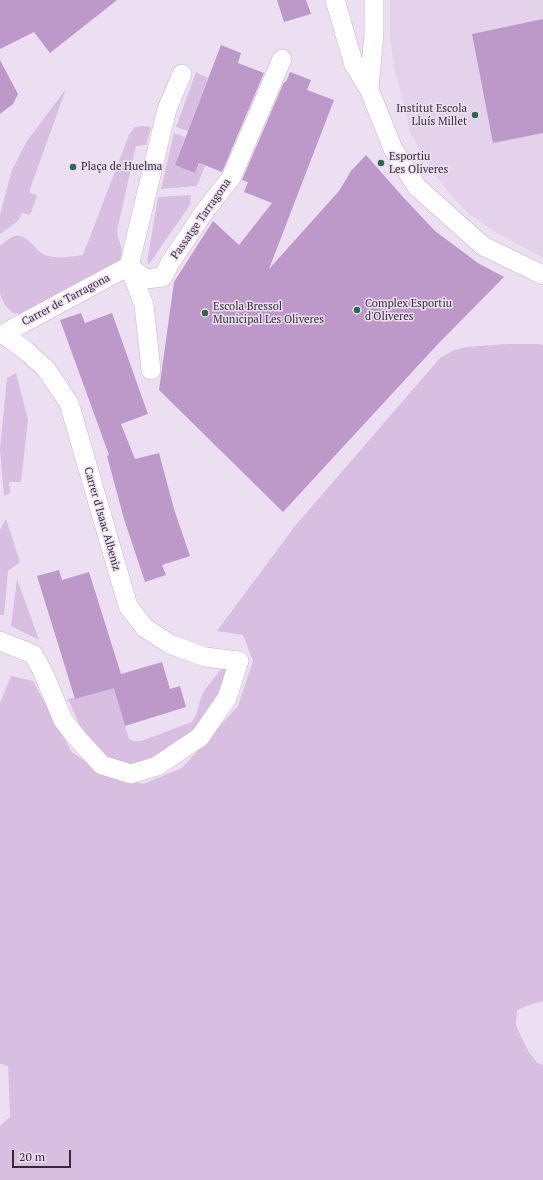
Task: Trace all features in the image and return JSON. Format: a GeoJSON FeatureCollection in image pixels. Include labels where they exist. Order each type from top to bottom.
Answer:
{"type":"FeatureCollection","features":[{"type":"Feature","properties":{"kind":"street"},"geometry":{"type":"LineString","coordinates":[[335,0],[354,65],[369,89],[393,149],[417,187],[483,246],[543,275]]}},
{"type":"Feature","properties":{"kind":"street"},"geometry":{"type":"LineString","coordinates":[[369,89],[374,33],[374,0]]}},
{"type":"Feature","properties":{"kind":"street","name":"Passatge Tarragona"},"geometry":{"type":"LineString","coordinates":[[129,266],[146,279],[163,277],[170,263],[204,212],[230,178],[282,59]]}},
{"type":"Feature","properties":{"kind":"street"},"geometry":{"type":"LineString","coordinates":[[151,370],[144,305],[129,266],[167,109],[182,74]]}},
{"type":"Feature","properties":{"kind":"street","name":"Carrer de Tarragona"},"geometry":{"type":"LineString","coordinates":[[1,334],[129,266]]}},
{"type":"Feature","properties":{"kind":"street","name":"Carrer d'Isaac Albeniz"},"geometry":{"type":"LineString","coordinates":[[1,334],[25,350],[46,368],[69,403],[128,606],[144,628],[170,644],[205,657],[239,661],[227,698],[200,737],[157,766],[132,774],[102,765],[78,739],[63,720],[43,672],[33,654],[1,644]]}},
{"type":"Feature","properties":{"kind":"shaded area","name":"Institut Escola Lluís Millet"},"geometry":{"type":"Polygon","coordinates":[[[390,0],[543,0],[543,258],[497,233],[469,214],[449,193],[430,168],[410,132],[394,67],[390,37],[390,0]]]}},
{"type":"Feature","properties":{"kind":"shaded area"},"geometry":{"type":"Polygon","coordinates":[[[196,72],[208,78],[188,131],[176,127],[196,72]]]}},
{"type":"Feature","properties":{"kind":"shaded area"},"geometry":{"type":"Polygon","coordinates":[[[66,89],[29,192],[37,196],[30,215],[22,213],[18,221],[0,234],[0,216],[12,170],[27,141],[66,89]]]}},
{"type":"Feature","properties":{"kind":"shaded area"},"geometry":{"type":"Polygon","coordinates":[[[135,127],[151,127],[146,145],[136,146],[117,231],[122,249],[119,262],[21,314],[13,313],[8,309],[0,293],[0,246],[12,237],[18,236],[26,239],[44,255],[61,257],[83,255],[129,135],[135,127]]]}},
{"type":"Feature","properties":{"kind":"shaded area"},"geometry":{"type":"Polygon","coordinates":[[[174,133],[185,137],[176,164],[195,172],[200,163],[205,166],[197,186],[161,189],[174,133]]]}},
{"type":"Feature","properties":{"kind":"shaded area"},"geometry":{"type":"Polygon","coordinates":[[[191,195],[190,205],[149,264],[147,262],[158,197],[191,195]]]}},
{"type":"Feature","properties":{"kind":"shaded area"},"geometry":{"type":"Polygon","coordinates":[[[507,344],[543,345],[543,1001],[517,1010],[516,1025],[529,1052],[537,1063],[543,1065],[543,1180],[0,1180],[0,1126],[10,1117],[8,1066],[0,1064],[0,703],[11,676],[33,681],[71,751],[97,770],[143,784],[182,768],[238,706],[253,661],[243,635],[217,631],[295,526],[440,358],[454,350],[466,347],[507,344]]]}},
{"type":"Feature","properties":{"kind":"shaded area"},"geometry":{"type":"Polygon","coordinates":[[[16,373],[28,420],[21,482],[9,482],[10,493],[4,496],[0,449],[7,378],[16,373]]]}},
{"type":"Feature","properties":{"kind":"shaded area"},"geometry":{"type":"Polygon","coordinates":[[[6,519],[20,562],[8,571],[4,615],[0,615],[0,530],[6,519]]]}},
{"type":"Feature","properties":{"kind":"shaded area"},"geometry":{"type":"Polygon","coordinates":[[[17,579],[39,640],[11,626],[17,579]]]}},
{"type":"Feature","properties":{"kind":"shaded area"},"geometry":{"type":"Polygon","coordinates":[[[222,668],[227,669],[230,673],[212,712],[193,732],[149,764],[116,766],[95,745],[80,726],[68,699],[96,692],[119,675],[119,705],[129,739],[133,741],[141,741],[192,722],[197,713],[204,691],[222,668]]]}},
{"type":"Feature","properties":{"kind":"building"},"geometry":{"type":"Polygon","coordinates":[[[0,0],[117,0],[50,53],[34,32],[0,49],[0,0]]]}},
{"type":"Feature","properties":{"kind":"building"},"geometry":{"type":"Polygon","coordinates":[[[277,0],[306,0],[311,14],[284,22],[277,0]]]}},
{"type":"Feature","properties":{"kind":"building"},"geometry":{"type":"Polygon","coordinates":[[[543,19],[543,133],[493,143],[472,34],[543,19]]]}},
{"type":"Feature","properties":{"kind":"building"},"geometry":{"type":"Polygon","coordinates":[[[221,45],[241,53],[238,63],[264,73],[222,172],[199,163],[195,173],[175,165],[221,45]]]}},
{"type":"Feature","properties":{"kind":"building"},"geometry":{"type":"Polygon","coordinates":[[[0,60],[18,94],[13,104],[0,114],[0,60]]]}},
{"type":"Feature","properties":{"kind":"building","name":"Complex Esportiu d'Oliveres"},"geometry":{"type":"Polygon","coordinates":[[[290,72],[311,80],[307,90],[334,100],[269,269],[339,191],[351,171],[366,155],[435,231],[478,263],[504,277],[438,344],[283,512],[159,390],[174,282],[213,221],[239,245],[272,203],[244,192],[248,182],[242,180],[284,82],[286,82],[290,72]]]}},
{"type":"Feature","properties":{"kind":"building"},"geometry":{"type":"Polygon","coordinates":[[[81,313],[85,323],[112,313],[148,414],[121,424],[135,459],[159,453],[174,509],[190,556],[162,565],[166,575],[145,582],[124,519],[107,456],[109,455],[60,320],[81,313]]]}},
{"type":"Feature","properties":{"kind":"building"},"geometry":{"type":"Polygon","coordinates":[[[59,570],[62,580],[89,572],[121,674],[162,662],[170,689],[180,686],[186,707],[125,726],[114,688],[75,699],[37,576],[59,570]]]}},
{"type":"Feature","properties":{"kind":"place","name":"Institut Escola Lluís Millet"},"geometry":{"type":"Point","coordinates":[475,115]}},
{"type":"Feature","properties":{"kind":"place","name":"Esportiu Les Oliveres"},"geometry":{"type":"Point","coordinates":[381,163]}},
{"type":"Feature","properties":{"kind":"place","name":"Plaça de Huelma"},"geometry":{"type":"Point","coordinates":[73,167]}},
{"type":"Feature","properties":{"kind":"place","name":"Complex Esportiu d'Oliveres"},"geometry":{"type":"Point","coordinates":[357,310]}},
{"type":"Feature","properties":{"kind":"place","name":"Escola Bressol Municipal Les Oliveres"},"geometry":{"type":"Point","coordinates":[205,313]}}]}
